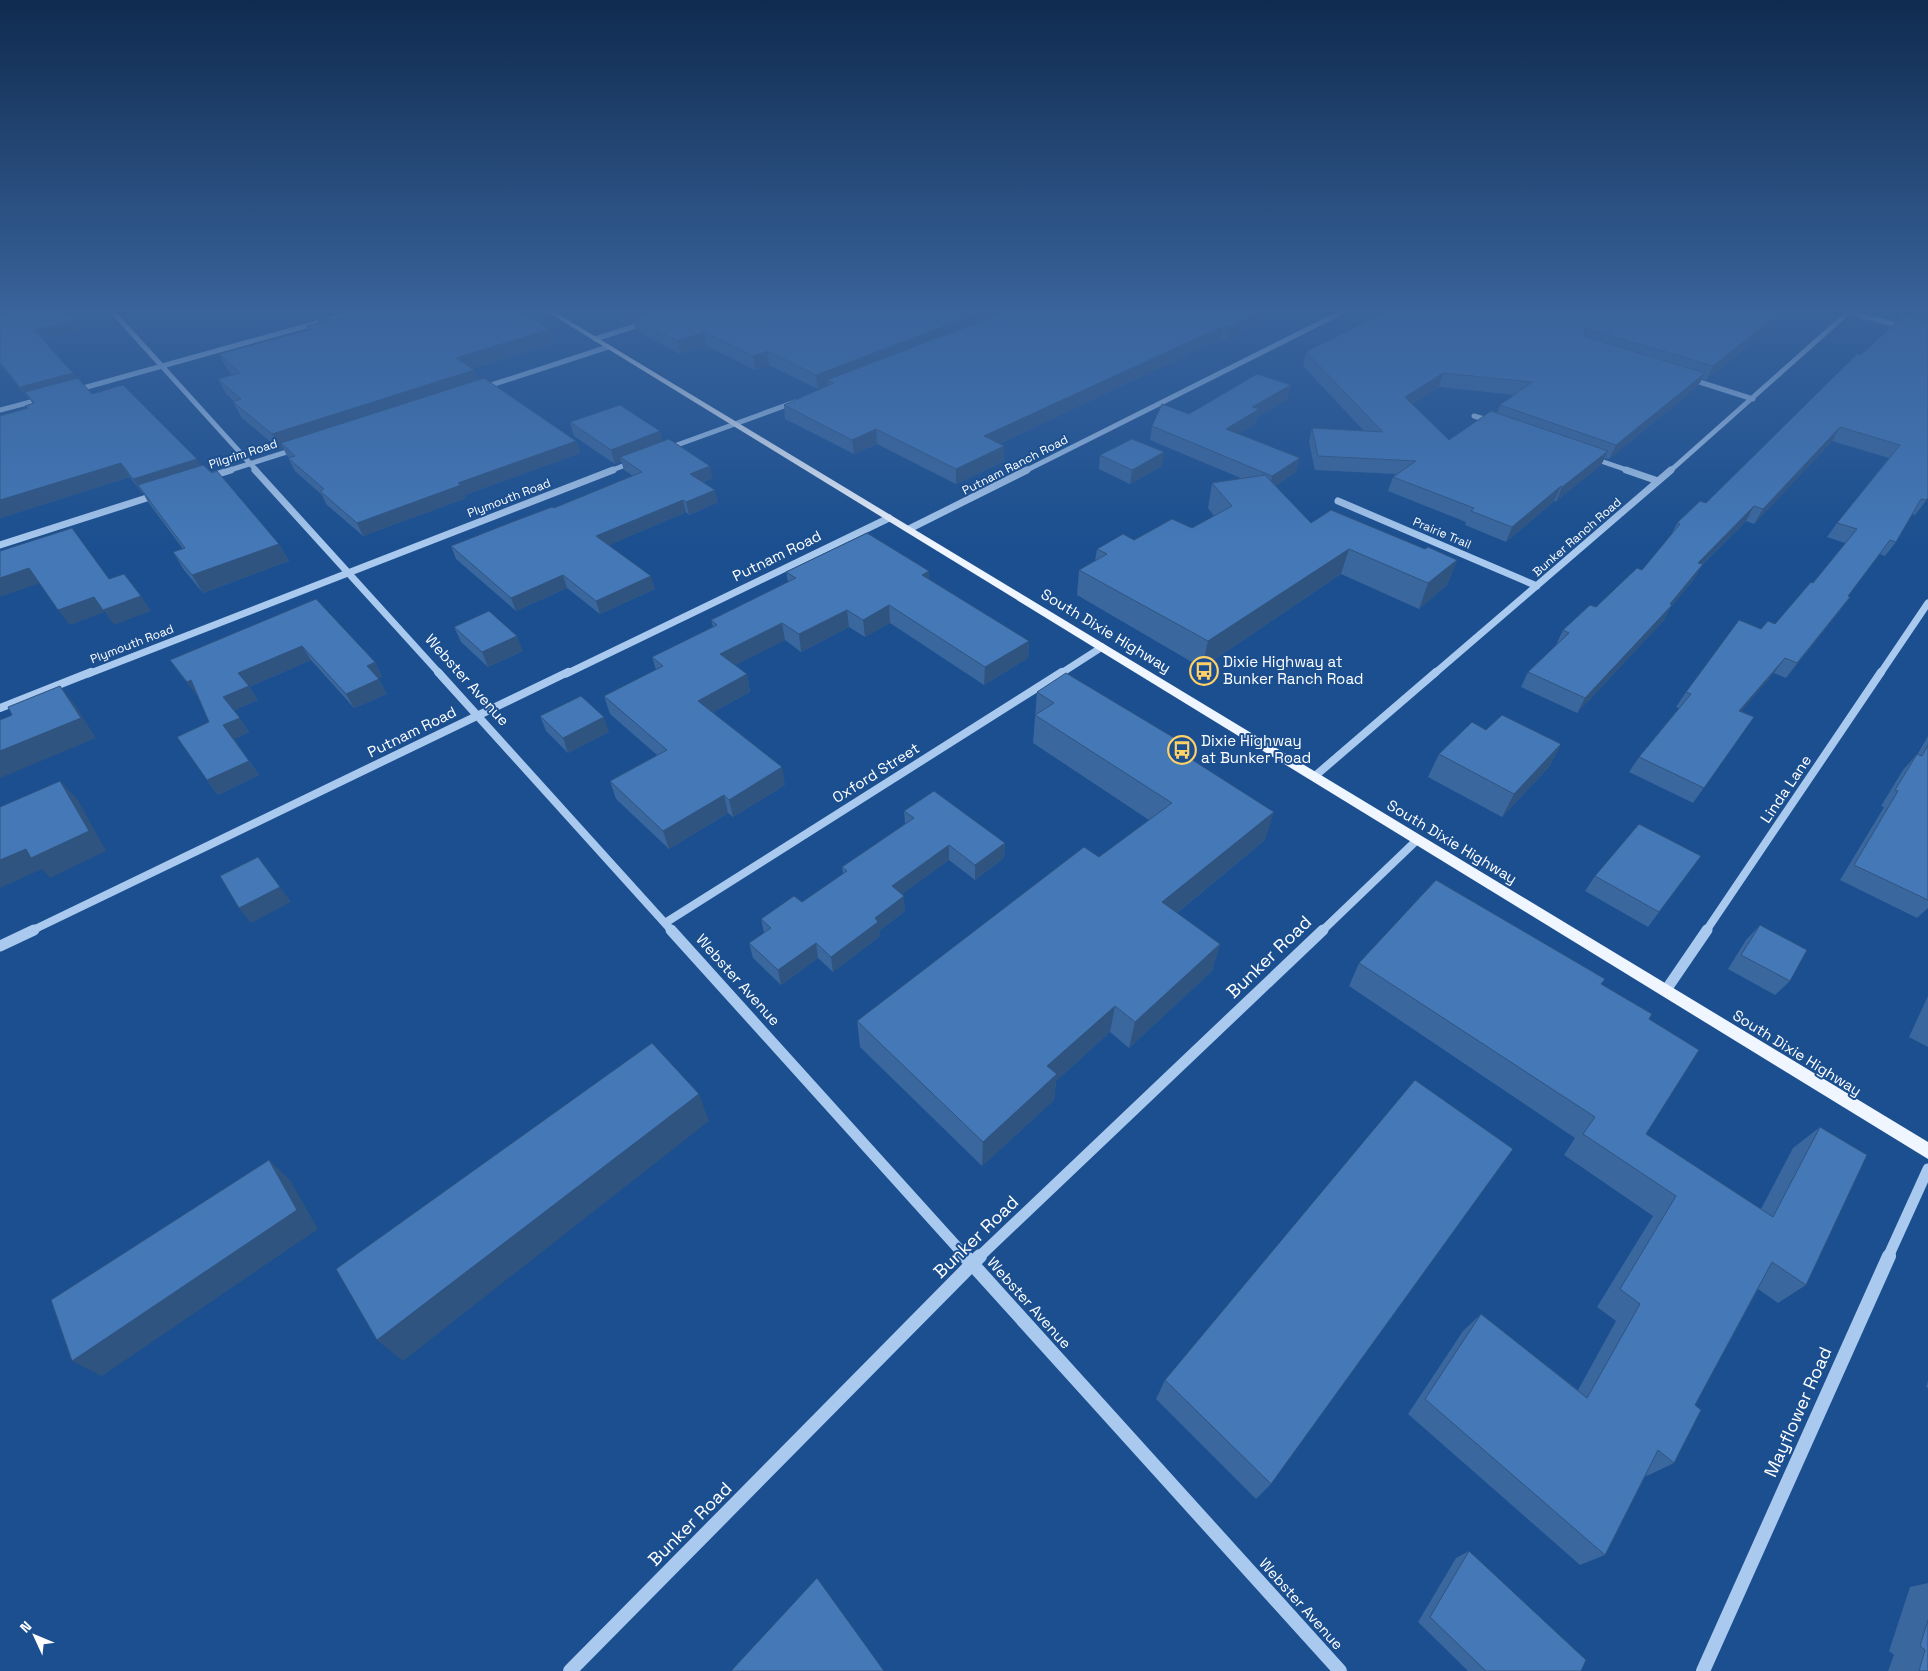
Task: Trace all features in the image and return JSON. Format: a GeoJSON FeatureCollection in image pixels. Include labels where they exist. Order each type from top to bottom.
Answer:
{"type":"FeatureCollection","features":[{"type":"Feature","properties":{"kind":"main road","name":"South Dixie Highway"},"geometry":{"type":"LineString","coordinates":[[678,389],[1928,1151]]}},
{"type":"Feature","properties":{"kind":"street"},"geometry":{"type":"LineString","coordinates":[[67,392],[78,389]]}},
{"type":"Feature","properties":{"kind":"street","name":"Webster Avenue"},"geometry":{"type":"LineString","coordinates":[[183,389],[1340,1671]]}},
{"type":"Feature","properties":{"kind":"street","name":"Putnam Ranch Road"},"geometry":{"type":"LineString","coordinates":[[909,529],[1188,389]]}},
{"type":"Feature","properties":{"kind":"street"},"geometry":{"type":"LineString","coordinates":[[1721,389],[1752,399]]}},
{"type":"Feature","properties":{"kind":"street","name":"Bunker Ranch Road"},"geometry":{"type":"LineString","coordinates":[[1315,776],[1763,389]]}},
{"type":"Feature","properties":{"kind":"street"},"geometry":{"type":"LineString","coordinates":[[0,410],[48,397]]}},
{"type":"Feature","properties":{"kind":"street"},"geometry":{"type":"LineString","coordinates":[[658,452],[801,399]]}},
{"type":"Feature","properties":{"kind":"street"},"geometry":{"type":"LineString","coordinates":[[1474,416],[1502,426]]}},
{"type":"Feature","properties":{"kind":"street","name":"Pilgrim Road"},"geometry":{"type":"LineString","coordinates":[[207,478],[307,445]]}},
{"type":"Feature","properties":{"kind":"street"},"geometry":{"type":"LineString","coordinates":[[1584,455],[1658,481]]}},
{"type":"Feature","properties":{"kind":"street","name":"Plymouth Road"},"geometry":{"type":"LineString","coordinates":[[0,708],[639,459]]}},
{"type":"Feature","properties":{"kind":"street"},"geometry":{"type":"LineString","coordinates":[[0,545],[160,493]]}},
{"type":"Feature","properties":{"kind":"street","name":"Prairie Trail"},"geometry":{"type":"LineString","coordinates":[[1338,502],[1537,586]]}},
{"type":"Feature","properties":{"kind":"street","name":"Putnam Road"},"geometry":{"type":"LineString","coordinates":[[0,946],[889,518]]}},
{"type":"Feature","properties":{"kind":"street","name":"Linda Lane"},"geometry":{"type":"LineString","coordinates":[[1666,990],[1928,603]]}},
{"type":"Feature","properties":{"kind":"street","name":"Oxford Street"},"geometry":{"type":"LineString","coordinates":[[665,923],[1102,647]]}},
{"type":"Feature","properties":{"kind":"street","name":"Bunker Road"},"geometry":{"type":"LineString","coordinates":[[570,1671],[972,1264],[1418,839]]}},
{"type":"Feature","properties":{"kind":"street","name":"Mayflower Road"},"geometry":{"type":"LineString","coordinates":[[1703,1671],[1928,1169]]}},
{"type":"Feature","properties":{"kind":"building"},"geometry":{"type":"Polygon","coordinates":[[[36,389],[88,389],[92,394],[109,389],[127,389],[197,459],[133,479],[121,463],[0,500],[0,416],[28,408],[25,406],[34,403],[25,392],[36,389]]]}},
{"type":"Feature","properties":{"kind":"building"},"geometry":{"type":"Polygon","coordinates":[[[229,389],[414,389],[272,434],[233,402],[241,399],[229,389]]]}},
{"type":"Feature","properties":{"kind":"building"},"geometry":{"type":"Polygon","coordinates":[[[450,389],[500,389],[576,441],[458,483],[461,485],[357,523],[320,491],[324,489],[288,458],[295,456],[281,443],[450,389]]]}},
{"type":"Feature","properties":{"kind":"building"},"geometry":{"type":"Polygon","coordinates":[[[820,389],[1086,389],[984,436],[1004,446],[956,469],[876,429],[852,440],[784,405],[820,389]]]}},
{"type":"Feature","properties":{"kind":"building"},"geometry":{"type":"Polygon","coordinates":[[[1232,389],[1284,389],[1252,407],[1259,409],[1226,429],[1300,458],[1272,476],[1152,426],[1162,404],[1189,414],[1232,389]]]}},
{"type":"Feature","properties":{"kind":"building"},"geometry":{"type":"Polygon","coordinates":[[[1342,389],[1418,389],[1405,397],[1449,440],[1491,411],[1608,451],[1561,486],[1512,527],[1471,511],[1474,508],[1393,477],[1416,461],[1318,456],[1312,428],[1383,432],[1342,389]]]}},
{"type":"Feature","properties":{"kind":"building"},"geometry":{"type":"Polygon","coordinates":[[[1522,389],[1685,389],[1616,445],[1500,405],[1522,389]]]}},
{"type":"Feature","properties":{"kind":"building"},"geometry":{"type":"Polygon","coordinates":[[[1822,389],[1928,389],[1928,498],[1926,500],[1921,499],[1896,542],[1890,540],[1848,596],[1850,597],[1797,663],[1785,658],[1739,711],[1754,717],[1704,788],[1639,757],[1691,694],[1686,692],[1739,620],[1761,629],[1768,621],[1775,624],[1811,582],[1813,583],[1857,529],[1837,523],[1900,445],[1840,427],[1763,509],[1754,506],[1698,563],[1703,564],[1670,604],[1672,605],[1585,698],[1528,672],[1569,633],[1563,630],[1590,605],[1596,607],[1637,568],[1642,570],[1680,524],[1677,523],[1700,501],[1706,503],[1822,389]]]}},
{"type":"Feature","properties":{"kind":"building"},"geometry":{"type":"Polygon","coordinates":[[[620,405],[660,431],[611,450],[570,422],[620,405]]]}},
{"type":"Feature","properties":{"kind":"building"},"geometry":{"type":"Polygon","coordinates":[[[669,439],[710,466],[690,474],[715,490],[686,502],[683,500],[596,536],[651,576],[596,601],[563,575],[511,598],[451,546],[552,507],[554,508],[642,472],[620,457],[669,439]]]}},
{"type":"Feature","properties":{"kind":"building"},"geometry":{"type":"Polygon","coordinates":[[[1132,439],[1164,452],[1132,470],[1100,455],[1132,439]]]}},
{"type":"Feature","properties":{"kind":"building"},"geometry":{"type":"Polygon","coordinates":[[[203,465],[212,473],[217,471],[279,544],[192,575],[173,552],[185,548],[138,485],[203,465]]]}},
{"type":"Feature","properties":{"kind":"building"},"geometry":{"type":"Polygon","coordinates":[[[1265,475],[1311,523],[1331,510],[1425,549],[1428,547],[1457,560],[1428,583],[1349,549],[1208,641],[1079,570],[1107,554],[1097,549],[1123,534],[1134,540],[1172,519],[1192,528],[1232,506],[1212,483],[1265,475]]]}},
{"type":"Feature","properties":{"kind":"building"},"geometry":{"type":"Polygon","coordinates":[[[72,528],[109,579],[124,574],[141,596],[103,610],[94,597],[58,610],[29,568],[0,578],[0,551],[72,528]]]}},
{"type":"Feature","properties":{"kind":"building"},"geometry":{"type":"Polygon","coordinates":[[[867,533],[929,571],[922,575],[1029,641],[985,667],[889,605],[863,620],[847,610],[799,634],[782,623],[720,654],[747,674],[698,701],[782,767],[729,800],[724,795],[663,831],[610,781],[667,750],[604,696],[663,666],[652,657],[717,625],[711,620],[796,578],[786,572],[867,533]]]}},
{"type":"Feature","properties":{"kind":"building"},"geometry":{"type":"Polygon","coordinates":[[[316,599],[375,662],[367,666],[379,679],[346,694],[302,646],[238,673],[249,686],[223,697],[240,718],[223,725],[249,761],[207,780],[177,737],[209,722],[191,680],[187,682],[170,660],[316,599]]]}},
{"type":"Feature","properties":{"kind":"building"},"geometry":{"type":"Polygon","coordinates":[[[489,611],[517,636],[482,652],[454,627],[489,611]]]}},
{"type":"Feature","properties":{"kind":"building"},"geometry":{"type":"Polygon","coordinates":[[[1066,673],[1176,739],[1169,745],[1274,812],[1162,902],[1220,944],[1135,1022],[1115,1006],[1047,1066],[1057,1074],[983,1142],[857,1021],[1084,847],[1099,857],[1172,803],[1035,715],[1054,703],[1037,692],[1066,673]]]}},
{"type":"Feature","properties":{"kind":"building"},"geometry":{"type":"Polygon","coordinates":[[[60,686],[81,718],[0,751],[0,720],[12,715],[8,707],[60,686]]]}},
{"type":"Feature","properties":{"kind":"building"},"geometry":{"type":"Polygon","coordinates":[[[581,696],[604,717],[563,738],[540,716],[581,696]]]}},
{"type":"Feature","properties":{"kind":"building"},"geometry":{"type":"Polygon","coordinates":[[[1502,715],[1561,744],[1514,794],[1439,754],[1472,722],[1486,730],[1502,715]]]}},
{"type":"Feature","properties":{"kind":"building"},"geometry":{"type":"Polygon","coordinates":[[[1928,745],[1928,900],[1854,865],[1898,791],[1895,790],[1917,754],[1922,756],[1928,745]]]}},
{"type":"Feature","properties":{"kind":"building"},"geometry":{"type":"Polygon","coordinates":[[[60,781],[89,831],[31,858],[26,849],[0,860],[0,807],[60,781]]]}},
{"type":"Feature","properties":{"kind":"building"},"geometry":{"type":"Polygon","coordinates":[[[934,791],[1005,843],[975,865],[949,845],[892,886],[904,896],[875,918],[878,922],[831,957],[816,943],[778,970],[749,943],[771,928],[761,919],[794,896],[802,902],[847,871],[842,867],[914,818],[904,811],[934,791]]]}},
{"type":"Feature","properties":{"kind":"building"},"geometry":{"type":"Polygon","coordinates":[[[1639,824],[1701,856],[1659,912],[1595,876],[1639,824]]]}},
{"type":"Feature","properties":{"kind":"building"},"geometry":{"type":"Polygon","coordinates":[[[258,857],[280,887],[239,908],[220,876],[258,857]]]}},
{"type":"Feature","properties":{"kind":"building"},"geometry":{"type":"Polygon","coordinates":[[[1436,880],[1605,979],[1601,984],[1652,1014],[1649,1019],[1699,1050],[1646,1134],[1773,1217],[1820,1127],[1867,1155],[1806,1285],[1772,1262],[1695,1405],[1701,1410],[1674,1463],[1658,1450],[1605,1555],[1425,1399],[1481,1314],[1587,1398],[1640,1304],[1620,1289],[1676,1196],[1583,1134],[1595,1117],[1359,963],[1436,880]]]}},
{"type":"Feature","properties":{"kind":"building"},"geometry":{"type":"Polygon","coordinates":[[[1760,925],[1807,950],[1790,981],[1741,955],[1760,925]]]}},
{"type":"Feature","properties":{"kind":"building"},"geometry":{"type":"Polygon","coordinates":[[[652,1043],[699,1094],[377,1340],[336,1269],[652,1043]]]}},
{"type":"Feature","properties":{"kind":"building"},"geometry":{"type":"Polygon","coordinates":[[[1415,1080],[1513,1149],[1271,1484],[1165,1380],[1415,1080]]]}},
{"type":"Feature","properties":{"kind":"building"},"geometry":{"type":"Polygon","coordinates":[[[269,1160],[297,1210],[72,1361],[51,1300],[269,1160]]]}},
{"type":"Feature","properties":{"kind":"building"},"geometry":{"type":"Polygon","coordinates":[[[1469,1551],[1586,1660],[1581,1671],[1486,1671],[1430,1617],[1469,1551]]]}},
{"type":"Feature","properties":{"kind":"building"},"geometry":{"type":"Polygon","coordinates":[[[817,1578],[884,1671],[731,1671],[817,1578]]]}},
{"type":"Feature","properties":{"kind":"building"},"geometry":{"type":"Polygon","coordinates":[[[1928,1620],[1928,1671],[1919,1671],[1925,1650],[1920,1646],[1928,1620]]]}},
{"type":"Feature","properties":{"kind":"place","name":"Dixie Highway at Bunker Ranch Road"},"geometry":{"type":"Point","coordinates":[1204,671]}},
{"type":"Feature","properties":{"kind":"place","name":"Dixie Highway at Bunker Road"},"geometry":{"type":"Point","coordinates":[1182,750]}}]}
